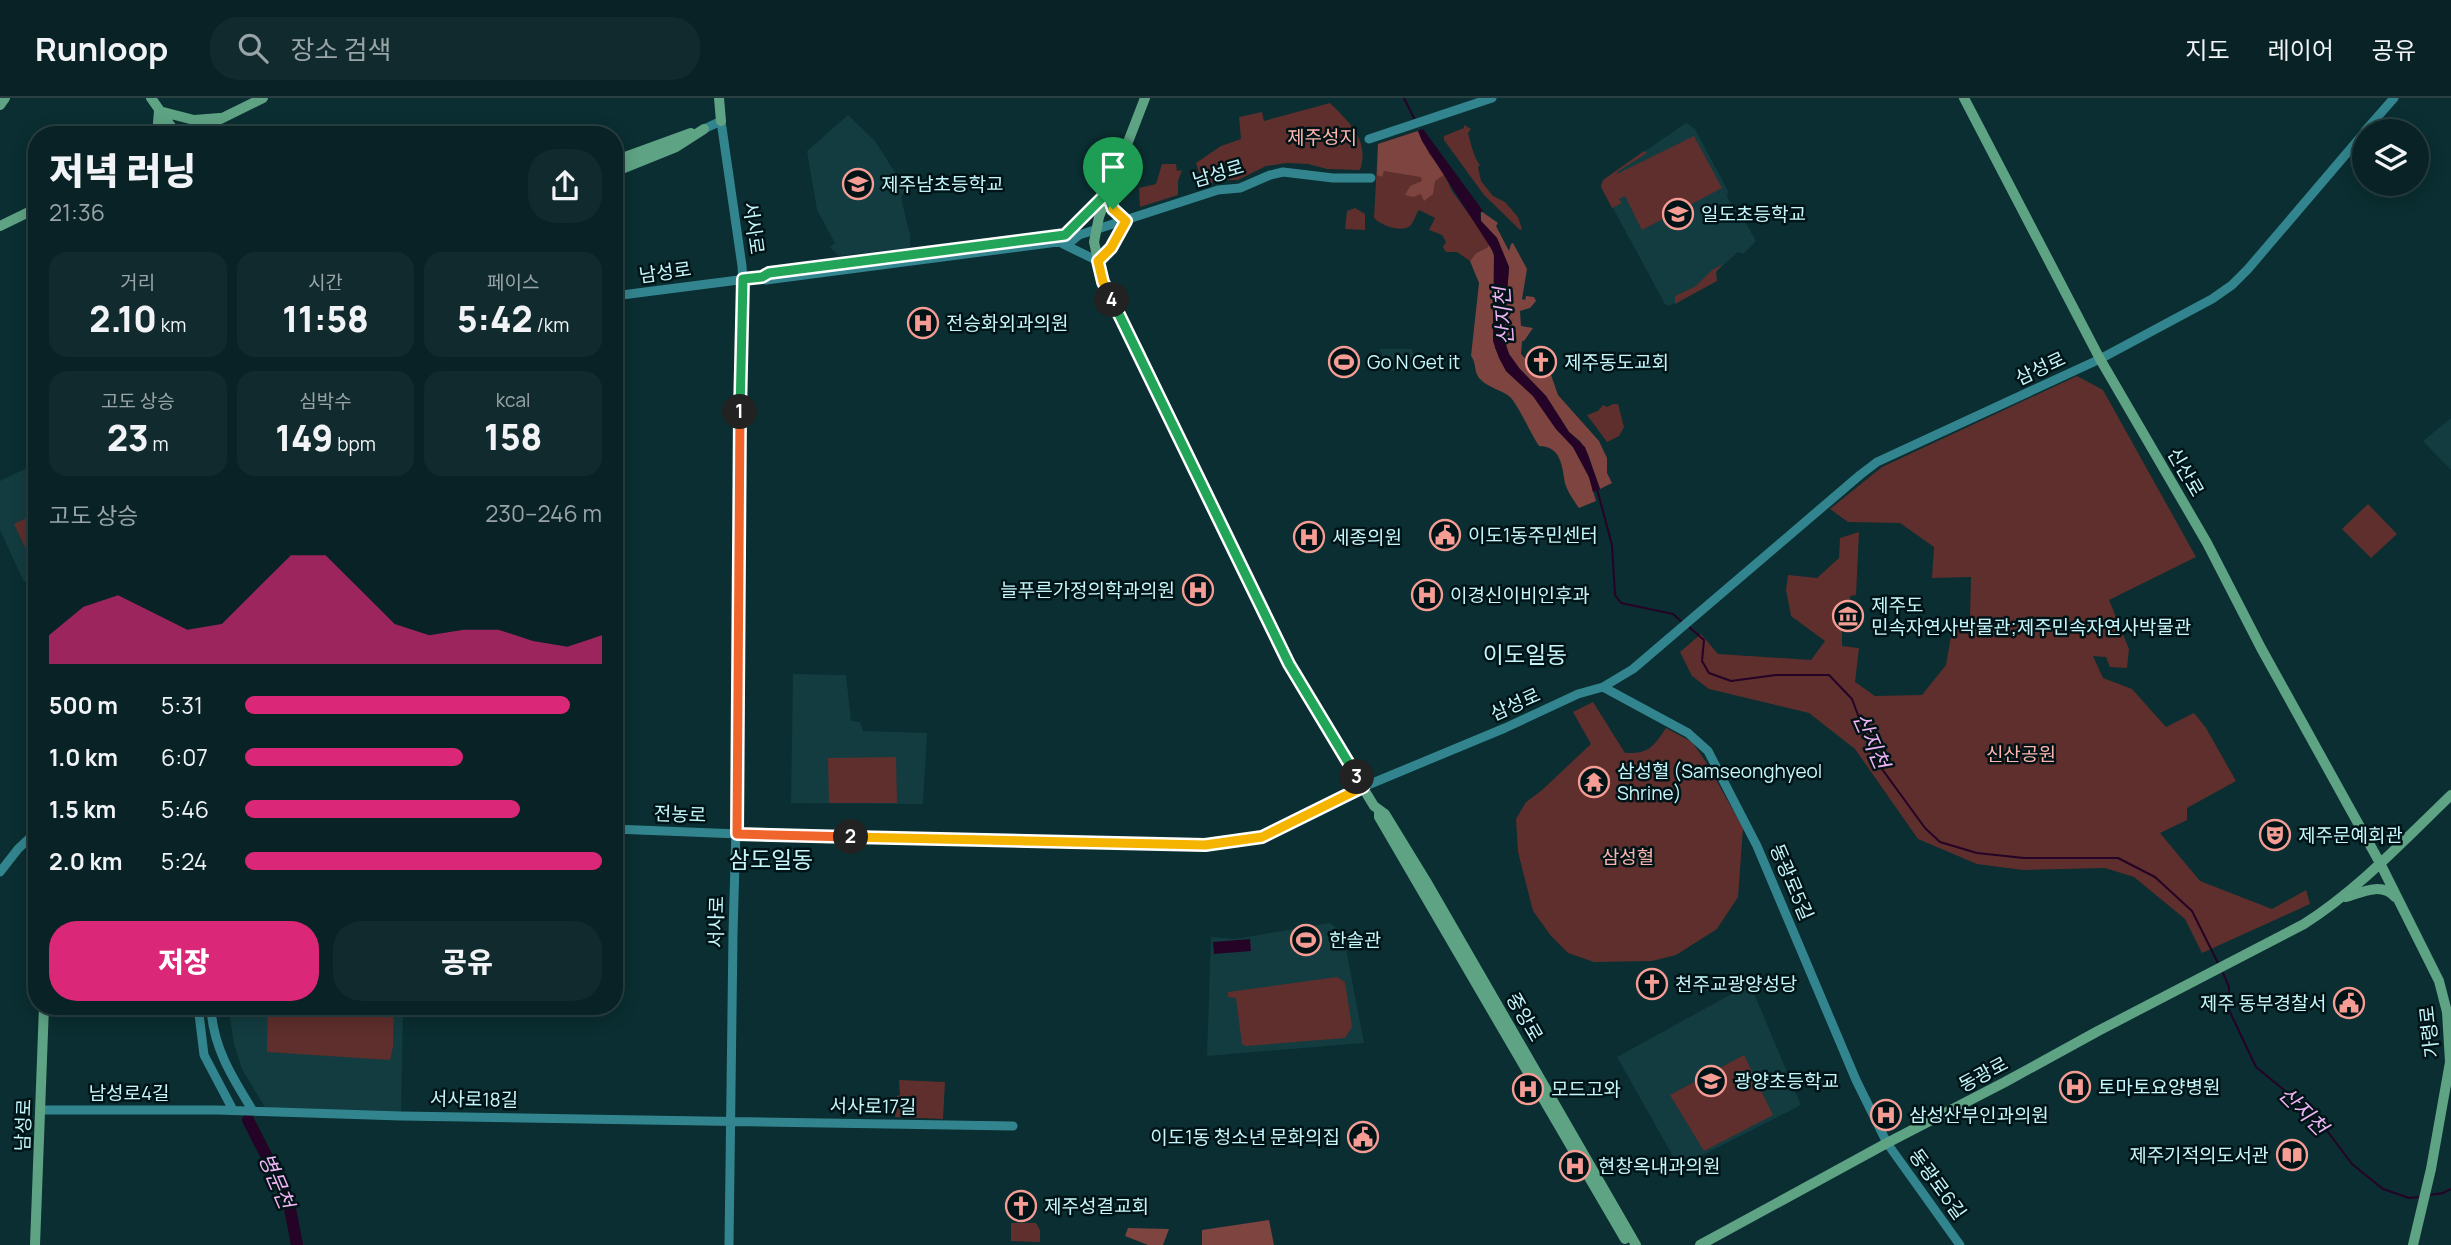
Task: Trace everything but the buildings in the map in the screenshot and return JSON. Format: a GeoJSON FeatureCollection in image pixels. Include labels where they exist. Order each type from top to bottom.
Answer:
{"type":"FeatureCollection","features":[{"type":"Feature","properties":{"kind":"main road"},"geometry":{"type":"LineString","coordinates":[[0,105],[5,98]]}},
{"type":"Feature","properties":{"kind":"main road"},"geometry":{"type":"LineString","coordinates":[[151,98],[170,126]]}},
{"type":"Feature","properties":{"kind":"main road"},"geometry":{"type":"LineString","coordinates":[[205,126],[263,98]]}},
{"type":"Feature","properties":{"kind":"main road","name":"서사로"},"geometry":{"type":"LineString","coordinates":[[719,98],[721,121]]}},
{"type":"Feature","properties":{"kind":"main road","name":"중앙로"},"geometry":{"type":"LineString","coordinates":[[1145,98],[1107,193],[1096,230],[1094,242],[1103,282],[1138,349],[1289,664],[1363,787],[1379,811],[1385,814],[1426,881],[1632,1244]]}},
{"type":"Feature","properties":{"kind":"main road","name":"신산로"},"geometry":{"type":"LineString","coordinates":[[1964,98],[2100,359],[2207,543],[2261,648],[2379,863]]}},
{"type":"Feature","properties":{"kind":"main road"},"geometry":{"type":"LineString","coordinates":[[159,111],[194,120],[220,118]]}},
{"type":"Feature","properties":{"kind":"main road"},"geometry":{"type":"LineString","coordinates":[[158,126],[159,111]]}},
{"type":"Feature","properties":{"kind":"main road"},"geometry":{"type":"LineString","coordinates":[[214,126],[220,118]]}},
{"type":"Feature","properties":{"kind":"main road"},"geometry":{"type":"LineString","coordinates":[[623,157],[704,129]]}},
{"type":"Feature","properties":{"kind":"main road"},"geometry":{"type":"LineString","coordinates":[[623,168],[676,147],[704,129]]}},
{"type":"Feature","properties":{"kind":"main road"},"geometry":{"type":"LineString","coordinates":[[0,226],[28,212]]}},
{"type":"Feature","properties":{"kind":"main road"},"geometry":{"type":"LineString","coordinates":[[2340,899],[2451,795]]}},
{"type":"Feature","properties":{"kind":"main road","name":"가령로"},"geometry":{"type":"LineString","coordinates":[[2379,863],[2439,981],[2447,1012],[2451,1062],[2431,1169],[2413,1245]]}},
{"type":"Feature","properties":{"kind":"main road"},"geometry":{"type":"LineString","coordinates":[[2340,899],[2371,889],[2382,889],[2391,892],[2402,905]]}},
{"type":"Feature","properties":{"kind":"main road","name":"동광로"},"geometry":{"type":"LineString","coordinates":[[1700,1245],[2209,972],[2305,924],[2340,899]]}},
{"type":"Feature","properties":{"kind":"main road","name":"남성로"},"geometry":{"type":"LineString","coordinates":[[35,1245],[44,1015]]}},
{"type":"Feature","properties":{"kind":"street"},"geometry":{"type":"LineString","coordinates":[[1369,139],[1492,98]]}},
{"type":"Feature","properties":{"kind":"street","name":"삼성로"},"geometry":{"type":"LineString","coordinates":[[2376,119],[2394,98]]}},
{"type":"Feature","properties":{"kind":"street"},"geometry":{"type":"LineString","coordinates":[[704,129],[721,121]]}},
{"type":"Feature","properties":{"kind":"street","name":"서사로"},"geometry":{"type":"LineString","coordinates":[[721,121],[743,279],[729,1245]]}},
{"type":"Feature","properties":{"kind":"street","name":"삼성로"},"geometry":{"type":"LineString","coordinates":[[1363,787],[1505,728],[1578,694],[1603,687],[1633,669],[1672,637],[1877,462],[2100,359],[2155,331],[2232,285],[2352,147]]}},
{"type":"Feature","properties":{"kind":"street","name":"남성로"},"geometry":{"type":"LineString","coordinates":[[623,295],[762,277],[769,273],[1079,235],[1218,190],[1240,188],[1276,174],[1294,172],[1328,177],[1371,177]]}},
{"type":"Feature","properties":{"kind":"street"},"geometry":{"type":"LineString","coordinates":[[1055,243],[1068,245],[1098,261],[1111,248],[1126,221],[1111,208],[1107,193]]}},
{"type":"Feature","properties":{"kind":"street"},"geometry":{"type":"LineString","coordinates":[[1065,235],[1107,193]]}},
{"type":"Feature","properties":{"kind":"street","name":"남성로"},"geometry":{"type":"LineString","coordinates":[[762,277],[766,280],[1055,243],[1073,240],[1079,235]]}},
{"type":"Feature","properties":{"kind":"street","name":"동광로5길"},"geometry":{"type":"LineString","coordinates":[[1603,687],[1688,733],[1708,751],[1757,845],[1856,1080],[1887,1143]]}},
{"type":"Feature","properties":{"kind":"street","name":"전농로"},"geometry":{"type":"LineString","coordinates":[[623,830],[1205,845],[1262,837],[1363,787]]}},
{"type":"Feature","properties":{"kind":"street"},"geometry":{"type":"LineString","coordinates":[[0,872],[28,840]]}},
{"type":"Feature","properties":{"kind":"street"},"geometry":{"type":"LineString","coordinates":[[199,1015],[204,1055],[233,1110]]}},
{"type":"Feature","properties":{"kind":"street"},"geometry":{"type":"LineString","coordinates":[[211,1015],[228,1070],[253,1111]]}},
{"type":"Feature","properties":{"kind":"street","name":"남성로4길"},"geometry":{"type":"LineString","coordinates":[[41,1110],[217,1110]]}},
{"type":"Feature","properties":{"kind":"street","name":"서사로18길"},"geometry":{"type":"LineString","coordinates":[[217,1110],[732,1121]]}},
{"type":"Feature","properties":{"kind":"street","name":"서사로17길"},"geometry":{"type":"LineString","coordinates":[[732,1121],[1013,1126]]}},
{"type":"Feature","properties":{"kind":"street","name":"동광로6길"},"geometry":{"type":"LineString","coordinates":[[1887,1143],[1960,1245]]}},
{"type":"Feature","properties":{"kind":"shaded area","name":"제주남초등학교"},"geometry":{"type":"Polygon","coordinates":[[[848,115],[875,141],[905,188],[901,198],[910,235],[910,248],[839,256],[830,247],[835,243],[817,210],[807,151],[848,115]]]}},
{"type":"Feature","properties":{"kind":"shaded area","name":"일도초등학교"},"geometry":{"type":"Polygon","coordinates":[[[1686,123],[1695,129],[1728,191],[1731,204],[1736,206],[1756,241],[1743,254],[1738,252],[1716,272],[1717,281],[1669,306],[1665,304],[1601,186],[1603,180],[1686,123]]]}},
{"type":"Feature","properties":{"kind":"shaded area"},"geometry":{"type":"Polygon","coordinates":[[[1418,131],[1429,154],[1445,174],[1435,181],[1433,194],[1424,201],[1421,194],[1413,197],[1405,195],[1410,186],[1422,181],[1421,177],[1384,171],[1382,177],[1377,175],[1378,144],[1418,131]]]}},
{"type":"Feature","properties":{"kind":"shaded area"},"geometry":{"type":"Polygon","coordinates":[[[1481,211],[1498,223],[1496,226],[1509,251],[1513,243],[1527,269],[1522,299],[1525,300],[1526,296],[1534,297],[1536,301],[1530,308],[1520,311],[1521,326],[1533,328],[1522,341],[1521,354],[1530,364],[1546,371],[1549,369],[1558,395],[1599,441],[1607,458],[1607,473],[1612,483],[1600,489],[1588,454],[1580,441],[1569,432],[1546,396],[1509,354],[1505,321],[1509,267],[1497,238],[1481,221],[1481,211]]]}},
{"type":"Feature","properties":{"kind":"shaded area"},"geometry":{"type":"Polygon","coordinates":[[[1489,242],[1496,262],[1493,328],[1495,348],[1506,371],[1533,396],[1556,429],[1573,447],[1589,477],[1596,501],[1579,508],[1566,486],[1556,453],[1552,449],[1539,446],[1510,397],[1484,383],[1477,374],[1471,356],[1479,283],[1470,261],[1476,253],[1488,247],[1489,242]]]}},
{"type":"Feature","properties":{"kind":"shaded area"},"geometry":{"type":"Polygon","coordinates":[[[1379,349],[1412,349],[1417,365],[1402,371],[1390,371],[1381,367],[1382,354],[1379,349]]]}},
{"type":"Feature","properties":{"kind":"shaded area"},"geometry":{"type":"Polygon","coordinates":[[[2451,418],[2451,470],[2423,441],[2451,418]]]}},
{"type":"Feature","properties":{"kind":"shaded area"},"geometry":{"type":"Polygon","coordinates":[[[28,467],[28,580],[24,582],[0,530],[0,481],[28,467]]]}},
{"type":"Feature","properties":{"kind":"shaded area"},"geometry":{"type":"Polygon","coordinates":[[[793,674],[846,675],[851,721],[860,722],[863,731],[927,733],[923,804],[791,803],[793,674]]]}},
{"type":"Feature","properties":{"kind":"shaded area"},"geometry":{"type":"Polygon","coordinates":[[[1330,923],[1343,933],[1364,1043],[1207,1056],[1211,937],[1235,939],[1330,923]]]}},
{"type":"Feature","properties":{"kind":"shaded area","name":"광양초등학교"},"geometry":{"type":"Polygon","coordinates":[[[1750,984],[1801,1105],[1679,1167],[1617,1057],[1750,984]]]}},
{"type":"Feature","properties":{"kind":"shaded area"},"geometry":{"type":"Polygon","coordinates":[[[229,1015],[403,1015],[401,1116],[267,1111],[242,1069],[234,1044],[229,1015]]]}},
{"type":"Feature","properties":{"kind":"shaded area"},"geometry":{"type":"Polygon","coordinates":[[[1269,1220],[1274,1245],[1202,1245],[1202,1230],[1269,1220]]]}},
{"type":"Feature","properties":{"kind":"shaded area"},"geometry":{"type":"Polygon","coordinates":[[[1128,1228],[1169,1229],[1163,1245],[1148,1245],[1125,1236],[1128,1228]]]}},
{"type":"Feature","properties":{"kind":"green space","name":"제주성지"},"geometry":{"type":"Polygon","coordinates":[[[1330,103],[1356,132],[1362,150],[1360,170],[1327,169],[1308,164],[1287,163],[1266,166],[1238,180],[1222,180],[1203,185],[1196,163],[1221,146],[1241,139],[1239,117],[1262,112],[1264,121],[1330,103]]]}},
{"type":"Feature","properties":{"kind":"green space"},"geometry":{"type":"Polygon","coordinates":[[[1464,125],[1471,129],[1468,133],[1480,165],[1478,167],[1481,181],[1493,196],[1505,202],[1518,217],[1522,229],[1484,195],[1444,140],[1444,136],[1464,128],[1464,125]]]}},
{"type":"Feature","properties":{"kind":"green space","name":"제주성지"},"geometry":{"type":"Polygon","coordinates":[[[1418,131],[1452,191],[1489,242],[1488,247],[1476,253],[1470,261],[1457,252],[1446,252],[1443,247],[1446,242],[1442,235],[1429,230],[1435,218],[1419,210],[1411,225],[1403,229],[1386,226],[1374,218],[1378,144],[1418,131]]]}},
{"type":"Feature","properties":{"kind":"green space"},"geometry":{"type":"Polygon","coordinates":[[[1694,136],[1722,188],[1642,230],[1625,196],[1619,199],[1622,203],[1612,208],[1601,187],[1603,180],[1644,151],[1647,153],[1617,174],[1694,136]]]}},
{"type":"Feature","properties":{"kind":"green space"},"geometry":{"type":"Polygon","coordinates":[[[1162,164],[1176,164],[1177,171],[1182,170],[1178,181],[1178,195],[1140,207],[1139,188],[1156,184],[1162,164]]]}},
{"type":"Feature","properties":{"kind":"green space"},"geometry":{"type":"Polygon","coordinates":[[[1355,208],[1365,214],[1365,230],[1345,229],[1347,211],[1355,208]]]}},
{"type":"Feature","properties":{"kind":"green space"},"geometry":{"type":"Polygon","coordinates":[[[1723,264],[1716,272],[1717,281],[1675,304],[1675,296],[1696,286],[1712,270],[1723,264]]]}},
{"type":"Feature","properties":{"kind":"green space","name":"신산공원"},"geometry":{"type":"Polygon","coordinates":[[[2077,376],[2103,390],[2196,557],[2109,600],[2129,649],[2127,668],[2110,667],[2106,657],[2093,656],[2103,678],[2132,689],[2166,727],[2194,713],[2206,728],[2236,781],[2187,808],[2187,820],[2160,833],[2200,881],[2272,909],[2306,890],[2310,904],[2202,953],[2185,919],[2134,877],[2105,868],[2023,870],[1977,864],[1918,839],[1855,749],[1809,713],[1709,689],[1692,676],[1680,652],[1701,634],[1718,654],[1811,660],[1825,641],[1791,616],[1786,590],[1788,575],[1817,578],[1839,558],[1840,538],[1859,532],[1856,595],[1850,596],[1852,621],[1842,622],[1842,646],[1859,648],[1855,682],[1875,696],[1922,695],[1946,665],[1954,619],[1970,617],[1971,577],[1932,578],[1934,547],[1900,523],[1848,522],[1830,509],[1882,467],[2077,376]]]}},
{"type":"Feature","properties":{"kind":"green space"},"geometry":{"type":"Polygon","coordinates":[[[1618,404],[1624,427],[1619,436],[1607,442],[1587,415],[1598,411],[1603,405],[1607,407],[1618,404]]]}},
{"type":"Feature","properties":{"kind":"green space"},"geometry":{"type":"Polygon","coordinates":[[[2368,504],[2397,534],[2371,558],[2342,529],[2368,504]]]}},
{"type":"Feature","properties":{"kind":"green space"},"geometry":{"type":"Polygon","coordinates":[[[28,517],[28,553],[14,524],[28,517]]]}},
{"type":"Feature","properties":{"kind":"green space","name":"삼성혈"},"geometry":{"type":"Polygon","coordinates":[[[1593,702],[1625,753],[1650,748],[1666,728],[1692,742],[1743,828],[1738,897],[1717,929],[1676,955],[1652,961],[1594,962],[1568,953],[1551,936],[1533,911],[1518,852],[1516,819],[1526,802],[1591,744],[1573,712],[1593,702]]]}},
{"type":"Feature","properties":{"kind":"green space"},"geometry":{"type":"Polygon","coordinates":[[[896,757],[897,803],[829,803],[828,758],[896,757]]]}},
{"type":"Feature","properties":{"kind":"green space"},"geometry":{"type":"Polygon","coordinates":[[[1337,977],[1345,982],[1352,1027],[1345,1038],[1246,1046],[1242,1044],[1236,998],[1228,997],[1228,992],[1337,977]]]}},
{"type":"Feature","properties":{"kind":"green space"},"geometry":{"type":"Polygon","coordinates":[[[268,1015],[394,1015],[390,1060],[267,1052],[268,1015]]]}},
{"type":"Feature","properties":{"kind":"green space"},"geometry":{"type":"Polygon","coordinates":[[[1744,1055],[1773,1115],[1704,1151],[1670,1095],[1744,1055]]]}},
{"type":"Feature","properties":{"kind":"green space"},"geometry":{"type":"Polygon","coordinates":[[[899,1080],[945,1082],[943,1119],[895,1117],[897,1096],[900,1095],[899,1080]]]}},
{"type":"Feature","properties":{"kind":"green space"},"geometry":{"type":"Polygon","coordinates":[[[1011,1223],[1036,1223],[1040,1230],[1040,1242],[1011,1241],[1011,1223]]]}},
{"type":"Feature","properties":{"kind":"water"},"geometry":{"type":"Polygon","coordinates":[[[1423,129],[1483,211],[1480,213],[1481,221],[1497,238],[1509,267],[1505,321],[1509,354],[1546,396],[1569,432],[1585,447],[1600,489],[1593,492],[1589,477],[1573,447],[1556,429],[1533,396],[1506,371],[1499,358],[1493,341],[1494,253],[1422,141],[1418,131],[1423,129]]]}},
{"type":"Feature","properties":{"kind":"water"},"geometry":{"type":"Polygon","coordinates":[[[1250,939],[1251,951],[1214,954],[1213,942],[1250,939]]]}},
{"type":"Feature","properties":{"kind":"waterway","name":"산지천"},"geometry":{"type":"LineString","coordinates":[[1404,98],[1415,120]]}},
{"type":"Feature","properties":{"kind":"waterway","name":"산지천"},"geometry":{"type":"LineString","coordinates":[[1597,489],[1612,545],[1615,595],[1621,603],[1673,614],[1682,622]]}},
{"type":"Feature","properties":{"kind":"waterway","name":"산지천"},"geometry":{"type":"LineString","coordinates":[[1689,627],[1704,640],[1702,661],[1709,673],[1731,681],[1776,675],[1829,675],[1852,699],[1874,758],[1925,828],[1940,842],[1977,853],[2024,858],[2118,858],[2155,877],[2192,911],[2219,965]]}},
{"type":"Feature","properties":{"kind":"waterway","name":"산지천"},"geometry":{"type":"LineString","coordinates":[[2223,973],[2229,987],[2229,1010],[2256,1067],[2300,1103],[2325,1128],[2352,1164],[2383,1189],[2409,1198],[2420,1197]]}},
{"type":"Feature","properties":{"kind":"waterway","name":"병문천"},"geometry":{"type":"LineString","coordinates":[[248,1120],[288,1198],[297,1245]]}},
{"type":"Feature","properties":{"kind":"waterway","name":"산지천"},"geometry":{"type":"LineString","coordinates":[[2429,1195],[2451,1189]]}},
{"type":"Feature","properties":{"kind":"place","name":"제주남초등학교"},"geometry":{"type":"Point","coordinates":[858,184]}},
{"type":"Feature","properties":{"kind":"place","name":"일도초등학교"},"geometry":{"type":"Point","coordinates":[1678,214]}},
{"type":"Feature","properties":{"kind":"place","name":"전승화외과의원"},"geometry":{"type":"Point","coordinates":[923,323]}},
{"type":"Feature","properties":{"kind":"place","name":"Go N Get it"},"geometry":{"type":"Point","coordinates":[1344,362]}},
{"type":"Feature","properties":{"kind":"place","name":"제주동도교회"},"geometry":{"type":"Point","coordinates":[1541,362]}},
{"type":"Feature","properties":{"kind":"place","name":"이도1동주민센터"},"geometry":{"type":"Point","coordinates":[1445,535]}},
{"type":"Feature","properties":{"kind":"place","name":"세종의원"},"geometry":{"type":"Point","coordinates":[1309,537]}},
{"type":"Feature","properties":{"kind":"place","name":"늘푸른가정의학과의원"},"geometry":{"type":"Point","coordinates":[1198,590]}},
{"type":"Feature","properties":{"kind":"place","name":"이경신이비인후과"},"geometry":{"type":"Point","coordinates":[1427,595]}},
{"type":"Feature","properties":{"kind":"place","name":"제주도 민속자연사박물관;제주민속자연사박물관"},"geometry":{"type":"Point","coordinates":[1848,616]}},
{"type":"Feature","properties":{"kind":"place","name":"삼성혈 (Samseonghyeol Shrine)"},"geometry":{"type":"Point","coordinates":[1594,782]}},
{"type":"Feature","properties":{"kind":"place","name":"제주문예회관"},"geometry":{"type":"Point","coordinates":[2275,835]}},
{"type":"Feature","properties":{"kind":"place","name":"한솔관"},"geometry":{"type":"Point","coordinates":[1306,940]}},
{"type":"Feature","properties":{"kind":"place","name":"천주교광양성당"},"geometry":{"type":"Point","coordinates":[1652,984]}},
{"type":"Feature","properties":{"kind":"place","name":"제주 동부경찰서"},"geometry":{"type":"Point","coordinates":[2349,1003]}},
{"type":"Feature","properties":{"kind":"place","name":"광양초등학교"},"geometry":{"type":"Point","coordinates":[1711,1081]}},
{"type":"Feature","properties":{"kind":"place","name":"토마토요양병원"},"geometry":{"type":"Point","coordinates":[2075,1087]}},
{"type":"Feature","properties":{"kind":"place","name":"모드고와"},"geometry":{"type":"Point","coordinates":[1528,1089]}},
{"type":"Feature","properties":{"kind":"place","name":"삼성산부인과의원"},"geometry":{"type":"Point","coordinates":[1886,1115]}},
{"type":"Feature","properties":{"kind":"place","name":"이도1동 청소년 문화의집"},"geometry":{"type":"Point","coordinates":[1363,1137]}},
{"type":"Feature","properties":{"kind":"place","name":"제주기적의도서관"},"geometry":{"type":"Point","coordinates":[2292,1155]}},
{"type":"Feature","properties":{"kind":"place","name":"현창옥내과의원"},"geometry":{"type":"Point","coordinates":[1575,1166]}},
{"type":"Feature","properties":{"kind":"place","name":"제주성결교회"},"geometry":{"type":"Point","coordinates":[1021,1206]}},
{"type":"Feature","properties":{"kind":"district","name":"이도일동"},"geometry":{"type":"Point","coordinates":[1525,655]}},
{"type":"Feature","properties":{"kind":"district","name":"삼도일동"},"geometry":{"type":"Point","coordinates":[771,860]}},
{"type":"Feature","properties":{"kind":"route"},"geometry":{"type":"LineString","coordinates":[[1107,193],[1113,209],[1126,221],[1111,248],[1098,261],[1103,282],[1138,349],[1289,664],[1363,787],[1262,837],[1205,845],[737,834],[743,279],[762,277],[769,273],[1065,235],[1107,193]]}}]}
